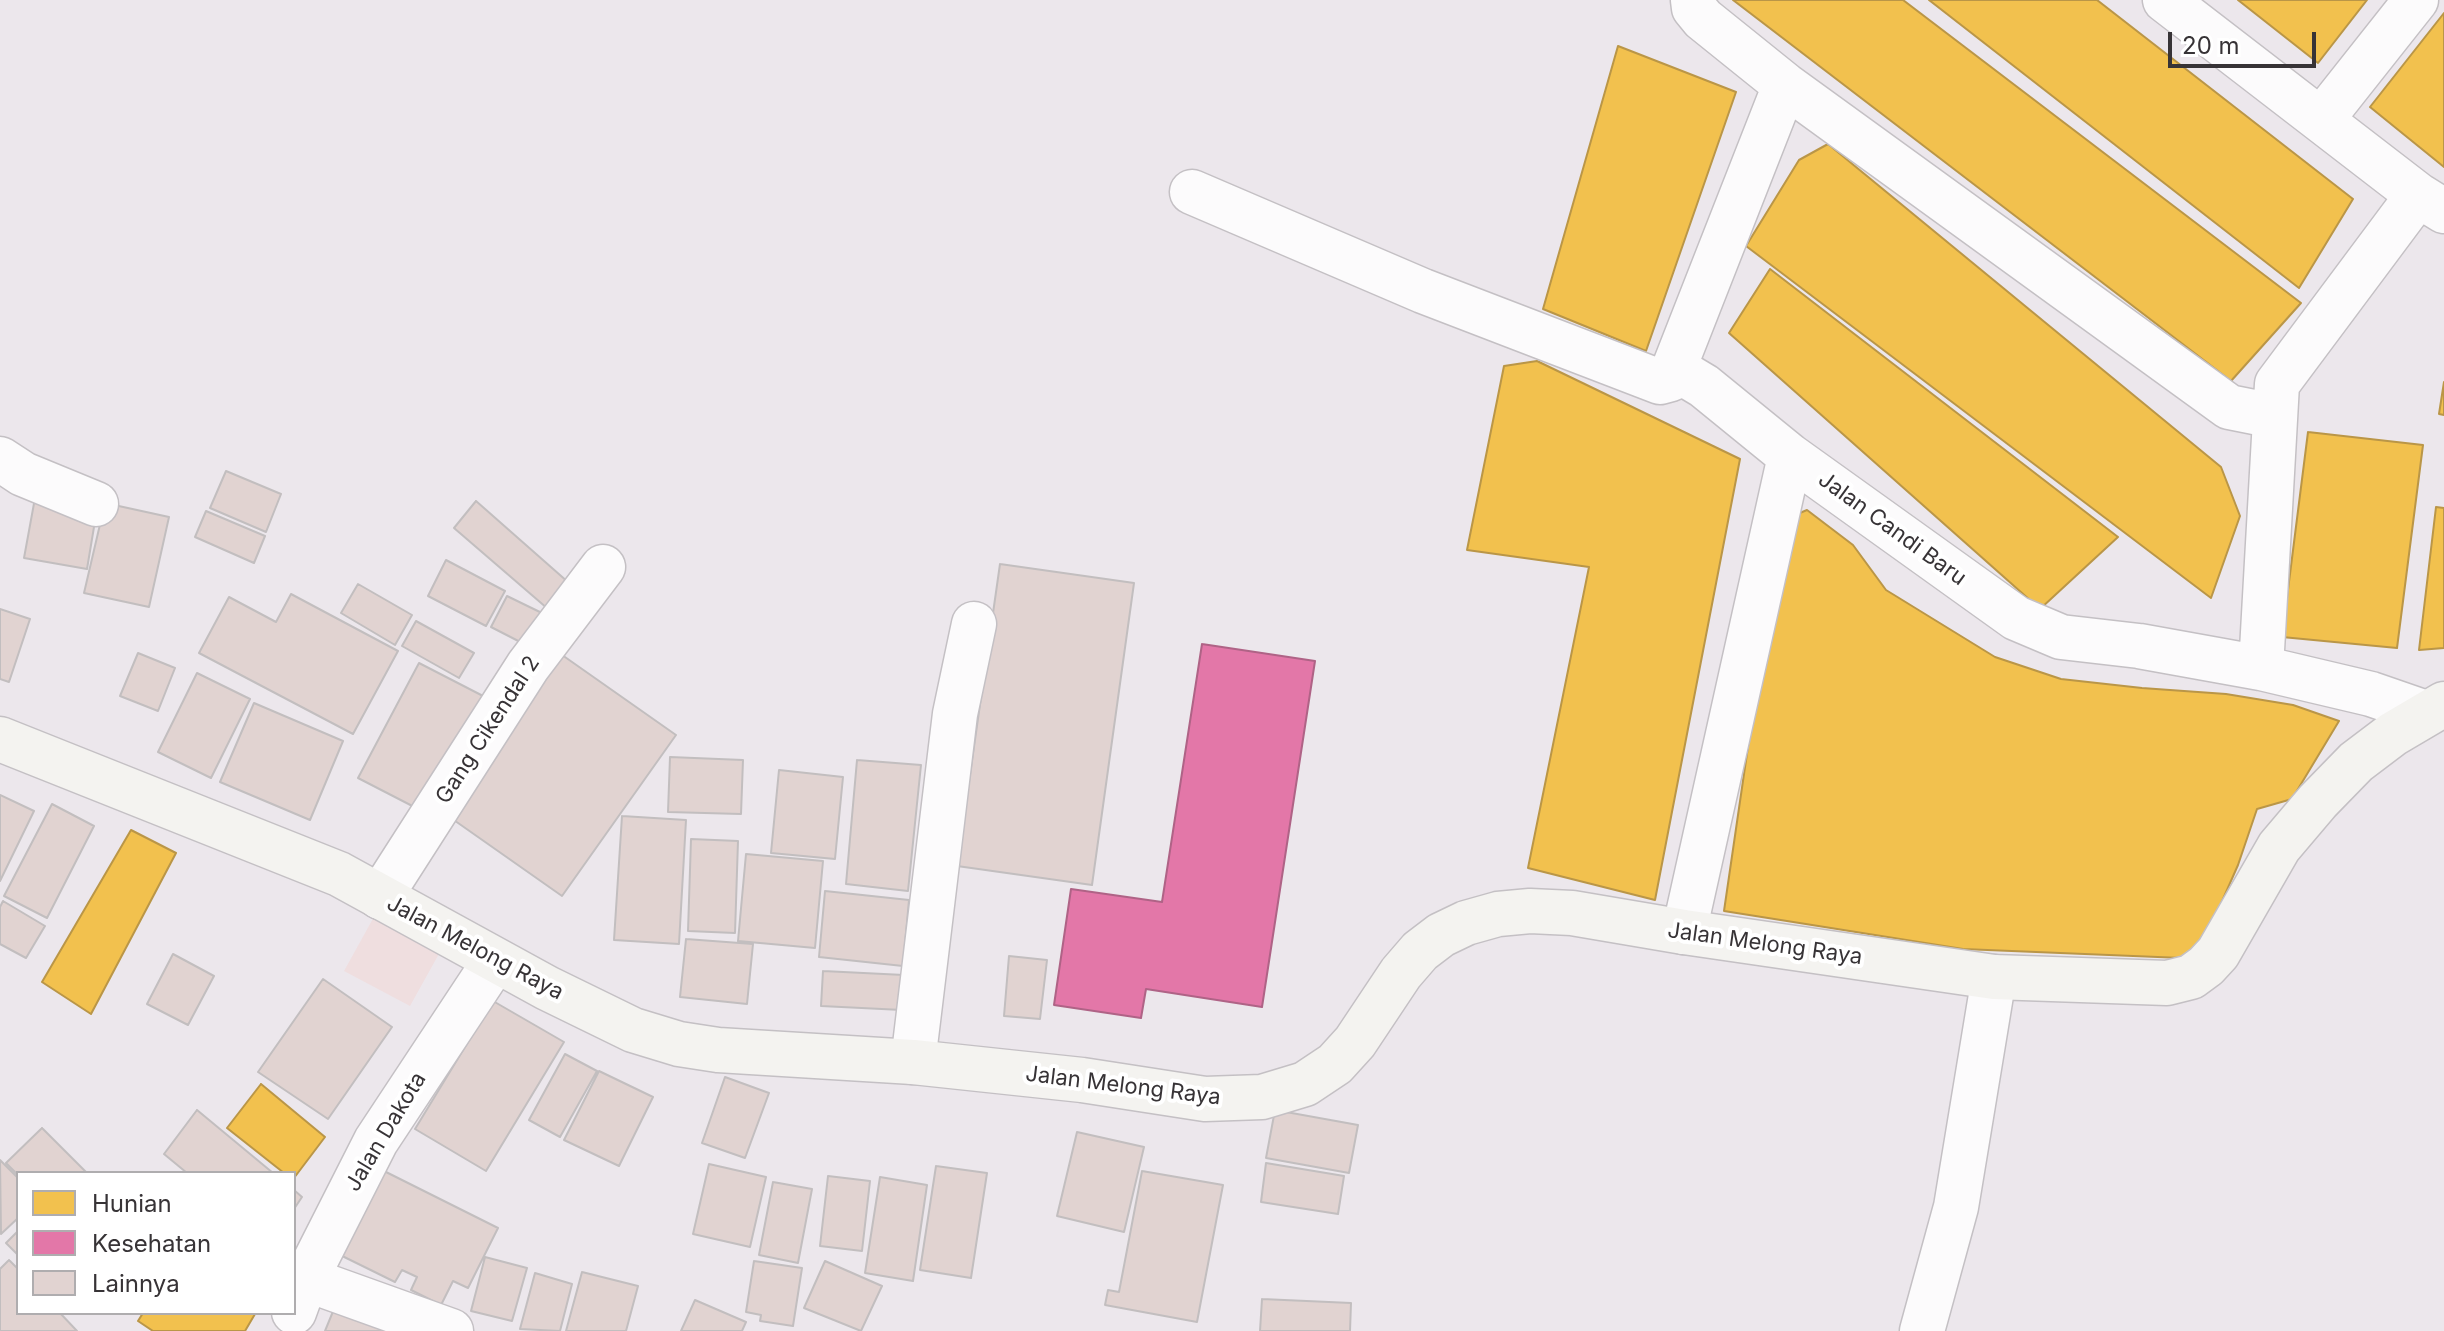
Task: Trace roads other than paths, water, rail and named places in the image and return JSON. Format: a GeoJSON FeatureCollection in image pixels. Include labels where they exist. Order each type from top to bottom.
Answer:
{"type":"FeatureCollection","features":[{"type":"Feature","properties":{"kind":"main road","name":"Jalan Melong Raya"},"geometry":{"type":"LineString","coordinates":[[0,739],[339,874],[495,961],[633,1030],[679,1044],[732,1051],[913,1062],[1082,1080],[1205,1099],[1262,1097],[1305,1084],[1335,1064],[1355,1042],[1401,973],[1420,951],[1441,935],[1466,923],[1498,914],[1530,911],[1572,913],[1994,977],[2167,983],[2191,977],[2218,953],[2279,847],[2318,801],[2356,762],[2435,709]]}},
{"type":"Feature","properties":{"kind":"street"},"geometry":{"type":"LineString","coordinates":[[1693,0],[1694,8],[1703,19],[1785,85],[2229,407],[2274,416]]}},
{"type":"Feature","properties":{"kind":"street"},"geometry":{"type":"LineString","coordinates":[[2165,0],[2431,203],[2277,384],[2261,668]]}},
{"type":"Feature","properties":{"kind":"street"},"geometry":{"type":"LineString","coordinates":[[2321,120],[2416,0]]}},
{"type":"Feature","properties":{"kind":"street"},"geometry":{"type":"LineString","coordinates":[[1192,192],[1423,291],[1660,382],[1671,379],[1785,85]]}},
{"type":"Feature","properties":{"kind":"street","name":"Jalan Candi Baru"},"geometry":{"type":"LineString","coordinates":[[1674,368],[1704,386],[1790,456],[2016,618],[2061,637],[2139,646],[2261,668],[2435,709]]}},
{"type":"Feature","properties":{"kind":"street"},"geometry":{"type":"LineString","coordinates":[[1684,932],[1790,456]]}},
{"type":"Feature","properties":{"kind":"street"},"geometry":{"type":"LineString","coordinates":[[0,459],[23,474],[96,504]]}},
{"type":"Feature","properties":{"kind":"street","name":"Gang Cikendal 2"},"geometry":{"type":"LineString","coordinates":[[380,897],[528,666],[603,567]]}},
{"type":"Feature","properties":{"kind":"street"},"geometry":{"type":"LineString","coordinates":[[913,1062],[955,714],[974,624]]}},
{"type":"Feature","properties":{"kind":"street","name":"Jalan Dakota"},"geometry":{"type":"LineString","coordinates":[[298,1301],[376,1141],[495,961]]}},
{"type":"Feature","properties":{"kind":"street"},"geometry":{"type":"LineString","coordinates":[[1922,1331],[1956,1207],[1994,977]]}},
{"type":"Feature","properties":{"kind":"street"},"geometry":{"type":"LineString","coordinates":[[298,1301],[451,1331]]}}]}
